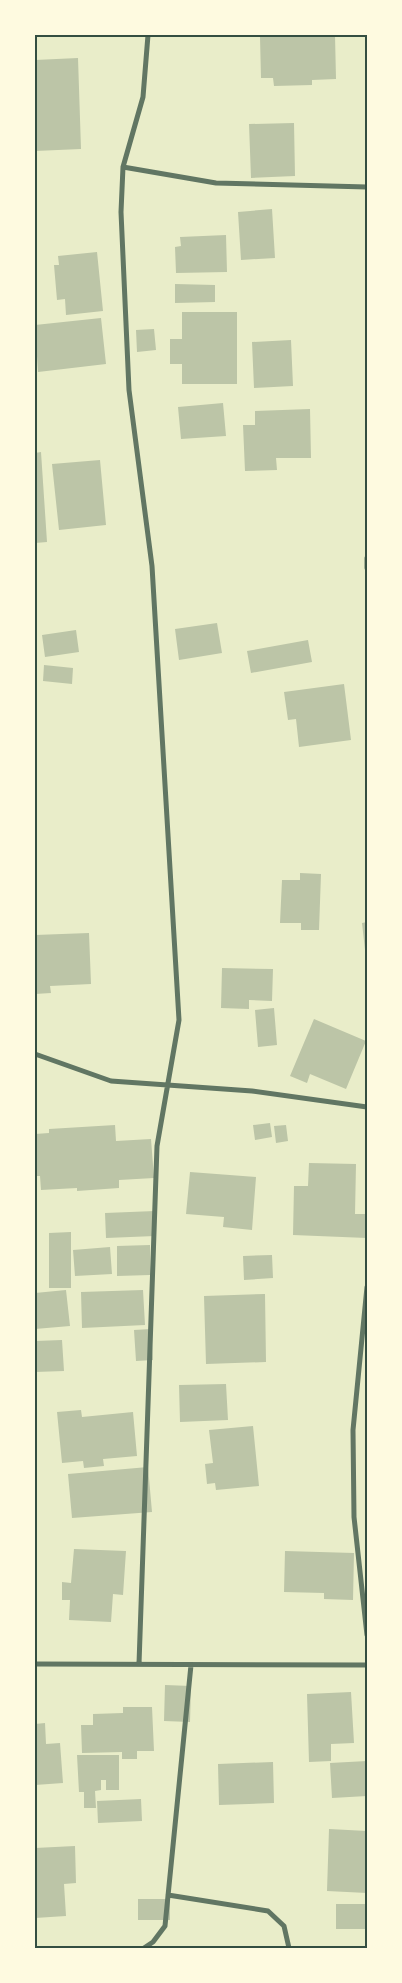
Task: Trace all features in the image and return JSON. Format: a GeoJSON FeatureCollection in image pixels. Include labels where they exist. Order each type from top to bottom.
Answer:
{"type":"FeatureCollection","features":[{"type":"Feature","properties":{"kind":"street"},"geometry":{"type":"LineString","coordinates":[[139,1664],[157,1146],[179,1020],[152,566],[129,390],[121,212],[123,167],[143,96],[148,35]]}},
{"type":"Feature","properties":{"kind":"street"},"geometry":{"type":"LineString","coordinates":[[123,167],[216,183],[367,187]]}},
{"type":"Feature","properties":{"kind":"street"},"geometry":{"type":"LineString","coordinates":[[367,558],[367,568]]}},
{"type":"Feature","properties":{"kind":"street"},"geometry":{"type":"LineString","coordinates":[[35,1054],[111,1081],[252,1091],[367,1107]]}},
{"type":"Feature","properties":{"kind":"street"},"geometry":{"type":"LineString","coordinates":[[367,1287],[353,1440],[354,1517],[367,1635]]}},
{"type":"Feature","properties":{"kind":"street"},"geometry":{"type":"LineString","coordinates":[[35,1664],[367,1665]]}},
{"type":"Feature","properties":{"kind":"street"},"geometry":{"type":"LineString","coordinates":[[144,1948],[153,1942],[165,1926],[191,1665]]}},
{"type":"Feature","properties":{"kind":"street"},"geometry":{"type":"LineString","coordinates":[[168,1895],[268,1911],[284,1926],[289,1948]]}},
{"type":"Feature","properties":{"kind":"building"},"geometry":{"type":"Polygon","coordinates":[[[335,35],[336,79],[312,80],[312,85],[274,86],[273,78],[261,78],[260,37],[335,35]]]}},
{"type":"Feature","properties":{"kind":"building"},"geometry":{"type":"Polygon","coordinates":[[[78,58],[81,149],[35,151],[35,60],[78,58]]]}},
{"type":"Feature","properties":{"kind":"building"},"geometry":{"type":"Polygon","coordinates":[[[294,123],[295,176],[251,178],[249,124],[294,123]]]}},
{"type":"Feature","properties":{"kind":"building"},"geometry":{"type":"Polygon","coordinates":[[[272,209],[275,258],[241,260],[238,212],[272,209]]]}},
{"type":"Feature","properties":{"kind":"building"},"geometry":{"type":"Polygon","coordinates":[[[226,235],[227,272],[176,273],[175,247],[181,246],[180,237],[226,235]]]}},
{"type":"Feature","properties":{"kind":"building"},"geometry":{"type":"Polygon","coordinates":[[[97,252],[103,311],[66,315],[65,299],[57,300],[54,265],[59,265],[58,256],[97,252]]]}},
{"type":"Feature","properties":{"kind":"building"},"geometry":{"type":"Polygon","coordinates":[[[175,284],[215,285],[215,302],[175,303],[175,284]]]}},
{"type":"Feature","properties":{"kind":"building"},"geometry":{"type":"Polygon","coordinates":[[[182,312],[237,312],[237,384],[182,384],[182,364],[170,364],[170,339],[182,339],[182,312]]]}},
{"type":"Feature","properties":{"kind":"building"},"geometry":{"type":"Polygon","coordinates":[[[101,318],[106,364],[38,372],[35,325],[101,318]]]}},
{"type":"Feature","properties":{"kind":"building"},"geometry":{"type":"Polygon","coordinates":[[[154,329],[156,350],[137,352],[136,330],[154,329]]]}},
{"type":"Feature","properties":{"kind":"building"},"geometry":{"type":"Polygon","coordinates":[[[291,340],[293,386],[254,388],[252,342],[291,340]]]}},
{"type":"Feature","properties":{"kind":"building"},"geometry":{"type":"Polygon","coordinates":[[[223,403],[226,436],[181,439],[178,407],[223,403]]]}},
{"type":"Feature","properties":{"kind":"building"},"geometry":{"type":"Polygon","coordinates":[[[310,409],[311,458],[276,458],[277,470],[245,471],[243,425],[255,425],[255,411],[310,409]]]}},
{"type":"Feature","properties":{"kind":"building"},"geometry":{"type":"Polygon","coordinates":[[[41,452],[47,542],[35,543],[35,453],[41,452]]]}},
{"type":"Feature","properties":{"kind":"building"},"geometry":{"type":"Polygon","coordinates":[[[100,460],[106,525],[59,530],[52,464],[100,460]]]}},
{"type":"Feature","properties":{"kind":"building"},"geometry":{"type":"Polygon","coordinates":[[[217,623],[222,653],[179,660],[175,629],[217,623]]]}},
{"type":"Feature","properties":{"kind":"building"},"geometry":{"type":"Polygon","coordinates":[[[76,630],[79,652],[45,657],[42,635],[76,630]]]}},
{"type":"Feature","properties":{"kind":"building"},"geometry":{"type":"Polygon","coordinates":[[[308,640],[312,662],[251,673],[247,651],[308,640]]]}},
{"type":"Feature","properties":{"kind":"building"},"geometry":{"type":"Polygon","coordinates":[[[44,665],[73,668],[72,684],[43,681],[44,665]]]}},
{"type":"Feature","properties":{"kind":"building"},"geometry":{"type":"Polygon","coordinates":[[[344,684],[351,740],[299,747],[296,719],[288,720],[284,692],[344,684]]]}},
{"type":"Feature","properties":{"kind":"building"},"geometry":{"type":"Polygon","coordinates":[[[300,873],[321,874],[319,930],[301,930],[301,923],[280,923],[282,880],[300,880],[300,873]]]}},
{"type":"Feature","properties":{"kind":"building"},"geometry":{"type":"Polygon","coordinates":[[[367,922],[367,950],[365,950],[362,923],[367,922]]]}},
{"type":"Feature","properties":{"kind":"building"},"geometry":{"type":"Polygon","coordinates":[[[89,933],[91,984],[50,986],[51,993],[35,994],[35,935],[89,933]]]}},
{"type":"Feature","properties":{"kind":"building"},"geometry":{"type":"Polygon","coordinates":[[[222,968],[273,969],[272,1001],[249,1000],[249,1009],[221,1008],[222,968]]]}},
{"type":"Feature","properties":{"kind":"building"},"geometry":{"type":"Polygon","coordinates":[[[274,1008],[277,1045],[258,1047],[255,1010],[274,1008]]]}},
{"type":"Feature","properties":{"kind":"building"},"geometry":{"type":"Polygon","coordinates":[[[314,1019],[366,1041],[346,1089],[310,1074],[307,1083],[290,1076],[314,1019]]]}},
{"type":"Feature","properties":{"kind":"building"},"geometry":{"type":"Polygon","coordinates":[[[270,1123],[272,1137],[255,1140],[253,1125],[270,1123]]]}},
{"type":"Feature","properties":{"kind":"building"},"geometry":{"type":"Polygon","coordinates":[[[115,1125],[116,1141],[151,1139],[154,1178],[119,1180],[119,1188],[77,1191],[77,1188],[41,1190],[40,1176],[35,1176],[35,1134],[49,1133],[49,1129],[115,1125]]]}},
{"type":"Feature","properties":{"kind":"building"},"geometry":{"type":"Polygon","coordinates":[[[286,1125],[288,1141],[276,1143],[274,1126],[286,1125]]]}},
{"type":"Feature","properties":{"kind":"building"},"geometry":{"type":"Polygon","coordinates":[[[309,1163],[356,1164],[355,1214],[367,1214],[367,1238],[293,1235],[294,1186],[308,1186],[309,1163]]]}},
{"type":"Feature","properties":{"kind":"building"},"geometry":{"type":"Polygon","coordinates":[[[190,1172],[256,1177],[252,1230],[223,1227],[224,1217],[186,1214],[190,1172]]]}},
{"type":"Feature","properties":{"kind":"building"},"geometry":{"type":"Polygon","coordinates":[[[155,1211],[155,1236],[106,1238],[105,1213],[155,1211]]]}},
{"type":"Feature","properties":{"kind":"building"},"geometry":{"type":"Polygon","coordinates":[[[71,1232],[71,1288],[49,1288],[49,1233],[71,1232]]]}},
{"type":"Feature","properties":{"kind":"building"},"geometry":{"type":"Polygon","coordinates":[[[150,1245],[150,1275],[117,1276],[117,1246],[150,1245]]]}},
{"type":"Feature","properties":{"kind":"building"},"geometry":{"type":"Polygon","coordinates":[[[110,1247],[112,1274],[75,1276],[73,1250],[110,1247]]]}},
{"type":"Feature","properties":{"kind":"building"},"geometry":{"type":"Polygon","coordinates":[[[272,1255],[273,1278],[244,1280],[243,1256],[272,1255]]]}},
{"type":"Feature","properties":{"kind":"building"},"geometry":{"type":"Polygon","coordinates":[[[66,1290],[70,1326],[35,1329],[35,1293],[66,1290]]]}},
{"type":"Feature","properties":{"kind":"building"},"geometry":{"type":"Polygon","coordinates":[[[143,1290],[145,1325],[82,1328],[81,1292],[143,1290]]]}},
{"type":"Feature","properties":{"kind":"building"},"geometry":{"type":"Polygon","coordinates":[[[265,1294],[266,1362],[206,1364],[204,1296],[265,1294]]]}},
{"type":"Feature","properties":{"kind":"building"},"geometry":{"type":"Polygon","coordinates":[[[151,1329],[153,1360],[136,1361],[134,1330],[151,1329]]]}},
{"type":"Feature","properties":{"kind":"building"},"geometry":{"type":"Polygon","coordinates":[[[62,1340],[64,1371],[35,1372],[35,1341],[62,1340]]]}},
{"type":"Feature","properties":{"kind":"building"},"geometry":{"type":"Polygon","coordinates":[[[226,1384],[228,1420],[180,1422],[179,1385],[226,1384]]]}},
{"type":"Feature","properties":{"kind":"building"},"geometry":{"type":"Polygon","coordinates":[[[81,1410],[82,1417],[133,1412],[137,1456],[103,1459],[104,1466],[84,1468],[83,1461],[62,1463],[57,1412],[81,1410]]]}},
{"type":"Feature","properties":{"kind":"building"},"geometry":{"type":"Polygon","coordinates":[[[253,1426],[259,1486],[216,1490],[215,1483],[207,1484],[205,1464],[213,1463],[209,1430],[253,1426]]]}},
{"type":"Feature","properties":{"kind":"building"},"geometry":{"type":"Polygon","coordinates":[[[148,1467],[152,1512],[72,1518],[68,1474],[148,1467]]]}},
{"type":"Feature","properties":{"kind":"building"},"geometry":{"type":"Polygon","coordinates":[[[74,1549],[126,1551],[123,1595],[113,1594],[111,1622],[69,1620],[70,1600],[62,1600],[62,1582],[71,1583],[74,1549]]]}},
{"type":"Feature","properties":{"kind":"building"},"geometry":{"type":"Polygon","coordinates":[[[285,1551],[354,1553],[353,1600],[324,1599],[324,1593],[284,1592],[285,1551]]]}},
{"type":"Feature","properties":{"kind":"building"},"geometry":{"type":"Polygon","coordinates":[[[165,1685],[191,1686],[190,1722],[164,1721],[165,1685]]]}},
{"type":"Feature","properties":{"kind":"building"},"geometry":{"type":"Polygon","coordinates":[[[351,1692],[354,1743],[331,1744],[331,1761],[309,1762],[307,1694],[351,1692]]]}},
{"type":"Feature","properties":{"kind":"building"},"geometry":{"type":"Polygon","coordinates":[[[123,1707],[152,1707],[154,1751],[137,1751],[137,1759],[122,1759],[122,1752],[82,1753],[81,1725],[93,1725],[93,1714],[123,1713],[123,1707]]]}},
{"type":"Feature","properties":{"kind":"building"},"geometry":{"type":"Polygon","coordinates":[[[45,1723],[46,1744],[60,1743],[63,1783],[35,1785],[35,1724],[45,1723]]]}},
{"type":"Feature","properties":{"kind":"building"},"geometry":{"type":"Polygon","coordinates":[[[77,1755],[119,1755],[119,1790],[106,1790],[106,1780],[101,1780],[101,1790],[95,1791],[96,1808],[84,1808],[84,1792],[79,1792],[77,1755]]]}},
{"type":"Feature","properties":{"kind":"building"},"geometry":{"type":"Polygon","coordinates":[[[367,1761],[367,1796],[332,1798],[330,1763],[367,1761]]]}},
{"type":"Feature","properties":{"kind":"building"},"geometry":{"type":"Polygon","coordinates":[[[273,1762],[274,1803],[219,1805],[218,1764],[273,1762]]]}},
{"type":"Feature","properties":{"kind":"building"},"geometry":{"type":"Polygon","coordinates":[[[141,1799],[142,1821],[98,1823],[97,1801],[141,1799]]]}},
{"type":"Feature","properties":{"kind":"building"},"geometry":{"type":"Polygon","coordinates":[[[329,1829],[367,1831],[367,1893],[327,1891],[329,1829]]]}},
{"type":"Feature","properties":{"kind":"building"},"geometry":{"type":"Polygon","coordinates":[[[75,1846],[76,1883],[64,1884],[66,1916],[35,1918],[35,1848],[75,1846]]]}},
{"type":"Feature","properties":{"kind":"building"},"geometry":{"type":"Polygon","coordinates":[[[138,1899],[170,1899],[170,1920],[138,1920],[138,1899]]]}},
{"type":"Feature","properties":{"kind":"building"},"geometry":{"type":"Polygon","coordinates":[[[336,1904],[365,1904],[365,1929],[336,1929],[336,1904]]]}}]}
